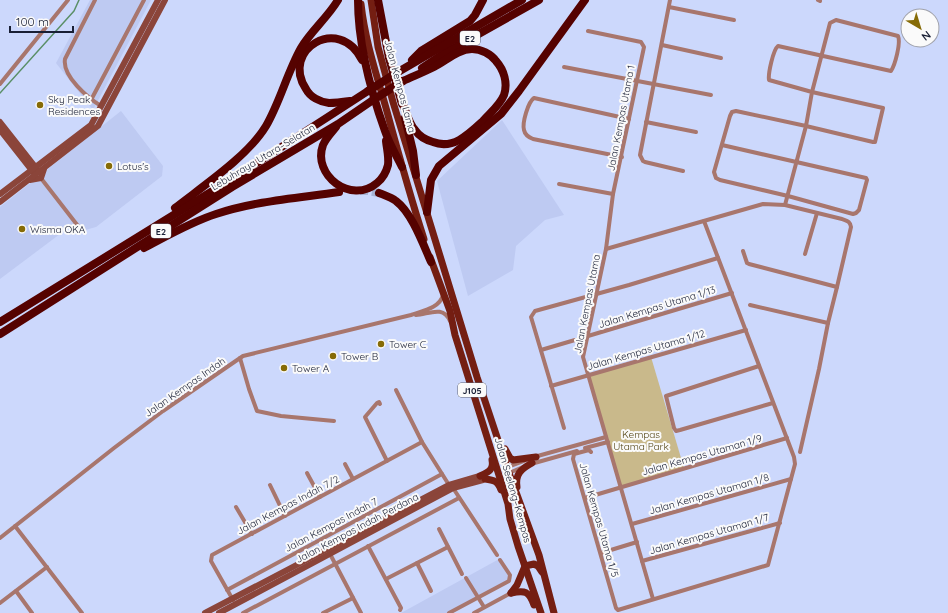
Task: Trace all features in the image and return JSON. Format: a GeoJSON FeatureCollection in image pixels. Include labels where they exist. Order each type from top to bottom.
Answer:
{"type":"FeatureCollection","features":[{"type":"Feature","properties":{"kind":"highway"},"geometry":{"type":"LineString","coordinates":[[147,230],[227,167],[259,137],[271,117],[302,47],[338,0]]}},
{"type":"Feature","properties":{"kind":"highway"},"geometry":{"type":"LineString","coordinates":[[338,124],[324,144],[321,153],[323,166],[330,178],[343,188],[355,192],[372,187],[385,173],[388,166],[388,154],[385,132],[366,66],[358,11],[360,0]]}},
{"type":"Feature","properties":{"kind":"highway"},"geometry":{"type":"LineString","coordinates":[[379,0],[386,44],[413,152],[416,175]]}},
{"type":"Feature","properties":{"kind":"highway"},"geometry":{"type":"LineString","coordinates":[[398,72],[422,51],[476,16],[483,0]]}},
{"type":"Feature","properties":{"kind":"highway","name":"Lebuhraya Utara–Selatan"},"geometry":{"type":"LineString","coordinates":[[0,322],[232,179],[398,72],[522,0]]}},
{"type":"Feature","properties":{"kind":"highway","name":"Lebuhraya Utara–Selatan"},"geometry":{"type":"LineString","coordinates":[[0,334],[232,187],[338,124],[443,54],[539,0]]}},
{"type":"Feature","properties":{"kind":"highway"},"geometry":{"type":"LineString","coordinates":[[427,212],[431,180],[439,166],[501,114],[586,0]]}},
{"type":"Feature","properties":{"kind":"highway"},"geometry":{"type":"LineString","coordinates":[[352,101],[329,103],[313,97],[307,92],[300,79],[300,62],[304,53],[310,46],[325,40],[334,39],[342,40],[355,48],[366,66]]}},
{"type":"Feature","properties":{"kind":"highway"},"geometry":{"type":"LineString","coordinates":[[401,100],[415,131],[428,141],[437,144],[447,144],[456,142],[465,136],[491,113],[504,95],[505,86],[505,76],[496,60],[484,52],[472,49],[456,54],[442,63],[403,81]]}},
{"type":"Feature","properties":{"kind":"highway"},"geometry":{"type":"LineString","coordinates":[[385,132],[402,167]]}},
{"type":"Feature","properties":{"kind":"highway"},"geometry":{"type":"LineString","coordinates":[[91,276],[172,233],[214,214],[238,208],[339,192]]}},
{"type":"Feature","properties":{"kind":"highway"},"geometry":{"type":"LineString","coordinates":[[378,193],[395,200],[403,207],[412,221],[432,262]]}},
{"type":"Feature","properties":{"kind":"main road","name":"Jalan Kempas Lama"},"geometry":{"type":"LineString","coordinates":[[360,0],[367,42],[402,167]]}},
{"type":"Feature","properties":{"kind":"main road","name":"Jalan Kempas Lama"},"geometry":{"type":"LineString","coordinates":[[371,0],[378,47],[393,102],[416,175]]}},
{"type":"Feature","properties":{"kind":"main road","name":"Jalan Seelong–Kempas"},"geometry":{"type":"LineString","coordinates":[[402,167],[432,262],[450,311],[455,334],[508,504],[510,519],[518,546],[541,613]]}},
{"type":"Feature","properties":{"kind":"main road","name":"Jalan Seelong–Kempas"},"geometry":{"type":"LineString","coordinates":[[416,175],[477,377],[508,470],[539,555],[554,613]]}},
{"type":"Feature","properties":{"kind":"main road"},"geometry":{"type":"LineString","coordinates":[[477,377],[490,403],[506,452],[510,458],[517,460],[534,460]]}},
{"type":"Feature","properties":{"kind":"main road"},"geometry":{"type":"LineString","coordinates":[[482,478],[491,470],[493,464],[484,430]]}},
{"type":"Feature","properties":{"kind":"main road"},"geometry":{"type":"LineString","coordinates":[[518,498],[516,484],[517,476],[523,468],[534,460]]}},
{"type":"Feature","properties":{"kind":"main road"},"geometry":{"type":"LineString","coordinates":[[482,478],[494,480],[499,484],[510,519]]}},
{"type":"Feature","properties":{"kind":"main road"},"geometry":{"type":"LineString","coordinates":[[511,593],[517,585],[525,566],[534,564],[543,573]]}},
{"type":"Feature","properties":{"kind":"main road"},"geometry":{"type":"LineString","coordinates":[[511,593],[519,591],[526,592],[531,598],[537,613]]}},
{"type":"Feature","properties":{"kind":"street"},"geometry":{"type":"LineString","coordinates":[[0,84],[68,0]]}},
{"type":"Feature","properties":{"kind":"street"},"geometry":{"type":"LineString","coordinates":[[95,0],[64,61],[66,68],[76,85],[101,106]]}},
{"type":"Feature","properties":{"kind":"street"},"geometry":{"type":"LineString","coordinates":[[92,100],[144,0]]}},
{"type":"Feature","properties":{"kind":"street"},"geometry":{"type":"LineString","coordinates":[[0,194],[36,172],[88,128],[158,0]]}},
{"type":"Feature","properties":{"kind":"street"},"geometry":{"type":"LineString","coordinates":[[0,202],[26,178],[98,126],[164,0]]}},
{"type":"Feature","properties":{"kind":"street"},"geometry":{"type":"LineString","coordinates":[[670,0],[640,152],[641,158],[646,162],[683,171]]}},
{"type":"Feature","properties":{"kind":"street"},"geometry":{"type":"LineString","coordinates":[[669,7],[734,20]]}},
{"type":"Feature","properties":{"kind":"street"},"geometry":{"type":"LineString","coordinates":[[722,145],[796,162],[866,178],[859,210],[856,213],[853,214],[788,196],[716,178],[714,172],[730,116],[732,112],[739,111],[806,126],[874,142],[883,108],[812,92],[771,82],[768,78],[775,50],[778,46],[822,56],[888,70],[891,71],[899,40],[898,36],[836,20],[831,22],[822,56],[812,92],[806,126],[796,162],[788,196],[785,205]]}},
{"type":"Feature","properties":{"kind":"street","name":"Jalan Kempas Utama 1"},"geometry":{"type":"LineString","coordinates":[[588,31],[641,42],[644,47],[613,194]]}},
{"type":"Feature","properties":{"kind":"street"},"geometry":{"type":"LineString","coordinates":[[662,45],[721,58]]}},
{"type":"Feature","properties":{"kind":"street"},"geometry":{"type":"LineString","coordinates":[[564,67],[711,95]]}},
{"type":"Feature","properties":{"kind":"street"},"geometry":{"type":"LineString","coordinates":[[622,157],[533,139],[526,135],[524,124],[529,103],[534,98],[629,119]]}},
{"type":"Feature","properties":{"kind":"street"},"geometry":{"type":"LineString","coordinates":[[0,122],[27,160],[78,226]]}},
{"type":"Feature","properties":{"kind":"street"},"geometry":{"type":"LineString","coordinates":[[646,122],[696,132]]}},
{"type":"Feature","properties":{"kind":"street"},"geometry":{"type":"LineString","coordinates":[[0,130],[27,160],[43,165]]}},
{"type":"Feature","properties":{"kind":"street"},"geometry":{"type":"LineString","coordinates":[[26,178],[27,160]]}},
{"type":"Feature","properties":{"kind":"street"},"geometry":{"type":"LineString","coordinates":[[559,184],[613,194]]}},
{"type":"Feature","properties":{"kind":"street","name":"Jalan Kempas Utama"},"geometry":{"type":"LineString","coordinates":[[613,194],[606,249],[583,357],[653,599]]}},
{"type":"Feature","properties":{"kind":"street"},"geometry":{"type":"LineString","coordinates":[[606,249],[763,204],[785,205],[849,221],[851,227],[828,323],[800,452]]}},
{"type":"Feature","properties":{"kind":"street"},"geometry":{"type":"LineString","coordinates":[[805,254],[816,213]]}},
{"type":"Feature","properties":{"kind":"street"},"geometry":{"type":"LineString","coordinates":[[653,599],[766,566],[769,563],[795,464],[787,438],[704,221]]}},
{"type":"Feature","properties":{"kind":"street"},"geometry":{"type":"LineString","coordinates":[[743,251],[747,263],[749,264],[837,287]]}},
{"type":"Feature","properties":{"kind":"street"},"geometry":{"type":"LineString","coordinates":[[564,428],[531,317],[532,314],[535,311],[718,258]]}},
{"type":"Feature","properties":{"kind":"street"},"geometry":{"type":"LineString","coordinates":[[411,315],[440,302],[443,296],[442,288]]}},
{"type":"Feature","properties":{"kind":"street","name":"Jalan Kempas Utama 1/13"},"geometry":{"type":"LineString","coordinates":[[588,336],[732,294]]}},
{"type":"Feature","properties":{"kind":"street"},"geometry":{"type":"LineString","coordinates":[[750,305],[828,323]]}},
{"type":"Feature","properties":{"kind":"street"},"geometry":{"type":"LineString","coordinates":[[411,315],[422,315],[435,311],[444,313],[449,319],[455,334]]}},
{"type":"Feature","properties":{"kind":"street","name":"Jalan Kempas Indah"},"geometry":{"type":"LineString","coordinates":[[0,538],[144,425],[243,356],[411,315]]}},
{"type":"Feature","properties":{"kind":"street","name":"Jalan Kempas Utama 1/12"},"geometry":{"type":"LineString","coordinates":[[552,386],[746,330]]}},
{"type":"Feature","properties":{"kind":"street"},"geometry":{"type":"LineString","coordinates":[[541,350],[575,340]]}},
{"type":"Feature","properties":{"kind":"street"},"geometry":{"type":"LineString","coordinates":[[240,358],[257,411],[281,416],[334,421]]}},
{"type":"Feature","properties":{"kind":"street"},"geometry":{"type":"LineString","coordinates":[[760,366],[666,396],[674,428],[676,430],[773,403]]}},
{"type":"Feature","properties":{"kind":"street"},"geometry":{"type":"LineString","coordinates":[[396,390],[422,442],[497,556]]}},
{"type":"Feature","properties":{"kind":"street"},"geometry":{"type":"LineString","coordinates":[[380,404],[379,402],[377,403],[365,417],[387,461]]}},
{"type":"Feature","properties":{"kind":"street"},"geometry":{"type":"LineString","coordinates":[[508,470],[606,437]]}},
{"type":"Feature","properties":{"kind":"street","name":"Jalan Kempas Utaman 1/9"},"geometry":{"type":"LineString","coordinates":[[585,498],[787,438]]}},
{"type":"Feature","properties":{"kind":"street","name":"Jalan Kempas Indah 7/2"},"geometry":{"type":"LineString","coordinates":[[234,601],[211,561],[211,557],[422,442]]}},
{"type":"Feature","properties":{"kind":"street"},"geometry":{"type":"LineString","coordinates":[[508,470],[534,460],[562,456],[608,442]]}},
{"type":"Feature","properties":{"kind":"street","name":"Jalan Kempas Utama 1/5"},"geometry":{"type":"LineString","coordinates":[[591,452],[589,450],[574,454],[572,456],[616,608],[618,610],[653,599]]}},
{"type":"Feature","properties":{"kind":"street"},"geometry":{"type":"LineString","coordinates":[[345,464],[353,479]]}},
{"type":"Feature","properties":{"kind":"street","name":"Jalan Kempas Indah Perdana"},"geometry":{"type":"LineString","coordinates":[[205,613],[234,601],[451,486],[508,470]]}},
{"type":"Feature","properties":{"kind":"street"},"geometry":{"type":"LineString","coordinates":[[307,473],[320,497]]}},
{"type":"Feature","properties":{"kind":"street","name":"Jalan Kempas Indah 7"},"geometry":{"type":"LineString","coordinates":[[227,590],[442,474]]}},
{"type":"Feature","properties":{"kind":"street","name":"Jalan Kempas Utaman 1/8"},"geometry":{"type":"LineString","coordinates":[[632,524],[791,479]]}},
{"type":"Feature","properties":{"kind":"street"},"geometry":{"type":"LineString","coordinates":[[270,485],[285,516]]}},
{"type":"Feature","properties":{"kind":"street"},"geometry":{"type":"LineString","coordinates":[[242,613],[459,498]]}},
{"type":"Feature","properties":{"kind":"street"},"geometry":{"type":"LineString","coordinates":[[236,507],[252,534]]}},
{"type":"Feature","properties":{"kind":"street","name":"Jalan Kempas Utaman 1/7"},"geometry":{"type":"LineString","coordinates":[[642,561],[780,523]]}},
{"type":"Feature","properties":{"kind":"street"},"geometry":{"type":"LineString","coordinates":[[15,526],[82,613]]}},
{"type":"Feature","properties":{"kind":"street"},"geometry":{"type":"LineString","coordinates":[[439,529],[462,574]]}},
{"type":"Feature","properties":{"kind":"street"},"geometry":{"type":"LineString","coordinates":[[601,554],[637,542]]}},
{"type":"Feature","properties":{"kind":"street"},"geometry":{"type":"LineString","coordinates":[[368,546],[401,608],[400,610]]}},
{"type":"Feature","properties":{"kind":"street"},"geometry":{"type":"LineString","coordinates":[[386,580],[448,547]]}},
{"type":"Feature","properties":{"kind":"street"},"geometry":{"type":"LineString","coordinates":[[328,551],[361,613]]}},
{"type":"Feature","properties":{"kind":"street"},"geometry":{"type":"LineString","coordinates":[[449,613],[509,581],[510,575],[500,560]]}},
{"type":"Feature","properties":{"kind":"street"},"geometry":{"type":"LineString","coordinates":[[417,563],[431,591]]}},
{"type":"Feature","properties":{"kind":"street"},"geometry":{"type":"LineString","coordinates":[[0,603],[47,567]]}},
{"type":"Feature","properties":{"kind":"street"},"geometry":{"type":"LineString","coordinates":[[466,578],[484,608]]}},
{"type":"Feature","properties":{"kind":"street"},"geometry":{"type":"LineString","coordinates":[[16,591],[32,613]]}},
{"type":"Feature","properties":{"kind":"street"},"geometry":{"type":"LineString","coordinates":[[474,613],[511,593]]}},
{"type":"Feature","properties":{"kind":"street"},"geometry":{"type":"LineString","coordinates":[[323,613],[353,598]]}},
{"type":"Feature","properties":{"kind":"street","name":"Jalan Kempas Indah Perdana"},"geometry":{"type":"LineString","coordinates":[[219,613],[234,601]]}},
{"type":"Feature","properties":{"kind":"street"},"geometry":{"type":"LineString","coordinates":[[252,608],[254,613]]}},
{"type":"Feature","properties":{"kind":"shaded area"},"geometry":{"type":"Polygon","coordinates":[[[90,0],[151,0],[93,110],[56,63],[90,0]]]}},
{"type":"Feature","properties":{"kind":"shaded area"},"geometry":{"type":"Polygon","coordinates":[[[121,111],[163,166],[162,176],[96,227],[78,232],[72,225],[0,279],[0,207],[121,111]]]}},
{"type":"Feature","properties":{"kind":"shaded area"},"geometry":{"type":"Polygon","coordinates":[[[502,120],[564,215],[545,220],[516,246],[513,270],[468,296],[437,181],[502,120]]]}},
{"type":"Feature","properties":{"kind":"shaded area"},"geometry":{"type":"Polygon","coordinates":[[[501,558],[511,575],[512,578],[510,582],[452,613],[401,613],[501,558]]]}},
{"type":"Feature","properties":{"kind":"green space","name":"Kempas Utama Park"},"geometry":{"type":"Polygon","coordinates":[[[651,357],[684,468],[621,487],[588,375],[651,357]]]}},
{"type":"Feature","properties":{"kind":"waterway"},"geometry":{"type":"LineString","coordinates":[[0,93],[74,11],[79,0]]}},
{"type":"Feature","properties":{"kind":"tunnel"},"geometry":{"type":"LineString","coordinates":[[360,191],[379,193]]}},
{"type":"Feature","properties":{"kind":"place","name":"Sky Peak Residences"},"geometry":{"type":"Point","coordinates":[40,105]}},
{"type":"Feature","properties":{"kind":"place","name":"Lotus's"},"geometry":{"type":"Point","coordinates":[109,166]}},
{"type":"Feature","properties":{"kind":"place","name":"Wisma OKA"},"geometry":{"type":"Point","coordinates":[22,229]}},
{"type":"Feature","properties":{"kind":"place","name":"Tower C"},"geometry":{"type":"Point","coordinates":[381,344]}},
{"type":"Feature","properties":{"kind":"place","name":"Tower B"},"geometry":{"type":"Point","coordinates":[333,356]}},
{"type":"Feature","properties":{"kind":"place","name":"Tower A"},"geometry":{"type":"Point","coordinates":[284,368]}}]}
